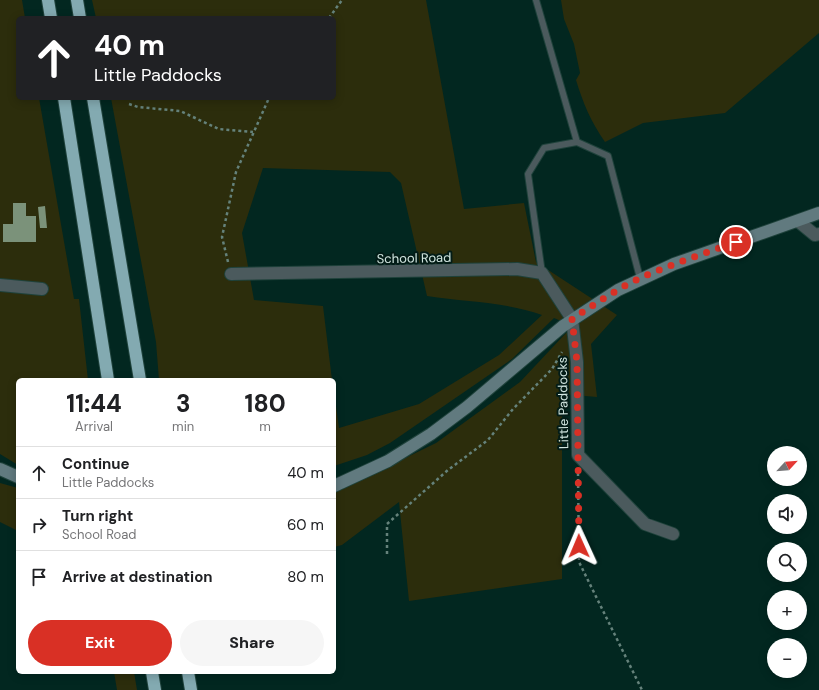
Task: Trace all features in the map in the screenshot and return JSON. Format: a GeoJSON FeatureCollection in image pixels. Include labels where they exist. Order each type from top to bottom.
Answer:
{"type":"FeatureCollection","features":[{"type":"Feature","properties":{"kind":"highway"},"geometry":{"type":"LineString","coordinates":[[48,0],[51,16]]}},
{"type":"Feature","properties":{"kind":"highway"},"geometry":{"type":"LineString","coordinates":[[77,0],[80,16]]}},
{"type":"Feature","properties":{"kind":"highway"},"geometry":{"type":"LineString","coordinates":[[64,100],[108,378]]}},
{"type":"Feature","properties":{"kind":"highway"},"geometry":{"type":"LineString","coordinates":[[93,100],[140,378]]}},
{"type":"Feature","properties":{"kind":"highway"},"geometry":{"type":"LineString","coordinates":[[152,674],[155,690]]}},
{"type":"Feature","properties":{"kind":"highway"},"geometry":{"type":"LineString","coordinates":[[188,674],[191,690]]}},
{"type":"Feature","properties":{"kind":"street"},"geometry":{"type":"LineString","coordinates":[[336,485],[394,457],[441,427],[572,319],[608,296],[640,278],[680,262],[819,213]]}},
{"type":"Feature","properties":{"kind":"street"},"geometry":{"type":"LineString","coordinates":[[798,221],[814,235],[819,234]]}},
{"type":"Feature","properties":{"kind":"street","name":"School Road"},"geometry":{"type":"LineString","coordinates":[[231,274],[517,269],[542,273]]}},
{"type":"Feature","properties":{"kind":"street"},"geometry":{"type":"LineString","coordinates":[[542,273],[572,319]]}},
{"type":"Feature","properties":{"kind":"street"},"geometry":{"type":"LineString","coordinates":[[0,285],[42,289]]}},
{"type":"Feature","properties":{"kind":"street","name":"Little Paddocks"},"geometry":{"type":"LineString","coordinates":[[572,319],[577,362],[578,455],[645,524],[673,534]]}},
{"type":"Feature","properties":{"kind":"street"},"geometry":{"type":"LineString","coordinates":[[0,470],[16,476]]}},
{"type":"Feature","properties":{"kind":"lane"},"geometry":{"type":"LineString","coordinates":[[536,0],[577,142]]}},
{"type":"Feature","properties":{"kind":"lane"},"geometry":{"type":"LineString","coordinates":[[542,273],[528,174],[544,148],[577,142],[608,156],[640,278]]}},
{"type":"Feature","properties":{"kind":"path"},"geometry":{"type":"LineString","coordinates":[[330,16],[342,0]]}},
{"type":"Feature","properties":{"kind":"path"},"geometry":{"type":"LineString","coordinates":[[231,274],[222,237],[236,172],[268,100]]}},
{"type":"Feature","properties":{"kind":"path"},"geometry":{"type":"LineString","coordinates":[[129,104],[138,107],[180,111],[219,129],[253,132]]}},
{"type":"Feature","properties":{"kind":"path"},"geometry":{"type":"LineString","coordinates":[[387,554],[387,524],[448,470],[488,440],[512,409],[552,369],[573,334]]}},
{"type":"Feature","properties":{"kind":"path"},"geometry":{"type":"LineString","coordinates":[[578,455],[579,562],[642,690]]}},
{"type":"Feature","properties":{"kind":"shaded area"},"geometry":{"type":"Polygon","coordinates":[[[0,0],[22,0],[25,16],[16,16],[16,100],[39,100],[74,299],[79,299],[88,378],[16,378],[16,464],[0,454],[0,0]]]}},
{"type":"Feature","properties":{"kind":"shaded area"},"geometry":{"type":"Polygon","coordinates":[[[92,0],[426,0],[464,209],[524,203],[536,262],[617,315],[591,344],[597,397],[563,394],[562,381],[562,579],[409,601],[399,502],[342,545],[336,546],[336,489],[352,484],[436,443],[520,382],[566,333],[580,329],[554,318],[512,359],[390,443],[367,455],[336,465],[336,406],[339,428],[419,404],[499,355],[542,315],[514,307],[427,296],[401,183],[390,172],[263,168],[242,233],[254,300],[323,306],[332,378],[159,378],[156,342],[111,100],[336,100],[336,16],[96,16],[92,0]]]}},
{"type":"Feature","properties":{"kind":"shaded area"},"geometry":{"type":"Polygon","coordinates":[[[561,0],[819,0],[819,33],[725,113],[643,123],[605,142],[588,112],[576,80],[580,73],[574,44],[564,19],[561,0]]]}},
{"type":"Feature","properties":{"kind":"shaded area"},"geometry":{"type":"Polygon","coordinates":[[[0,483],[16,487],[16,530],[0,522],[0,483]]]}},
{"type":"Feature","properties":{"kind":"shaded area"},"geometry":{"type":"Polygon","coordinates":[[[114,674],[134,674],[137,690],[117,690],[114,674]]]}},
{"type":"Feature","properties":{"kind":"building"},"geometry":{"type":"Polygon","coordinates":[[[13,203],[26,203],[26,216],[36,216],[36,242],[3,242],[3,224],[13,224],[13,203]]]}},
{"type":"Feature","properties":{"kind":"building"},"geometry":{"type":"Polygon","coordinates":[[[45,206],[47,228],[40,228],[38,207],[45,206]]]}},
{"type":"Feature","properties":{"kind":"route"},"geometry":{"type":"LineString","coordinates":[[579,546],[577,362],[572,319],[596,303],[640,278],[736,242]]}}]}
